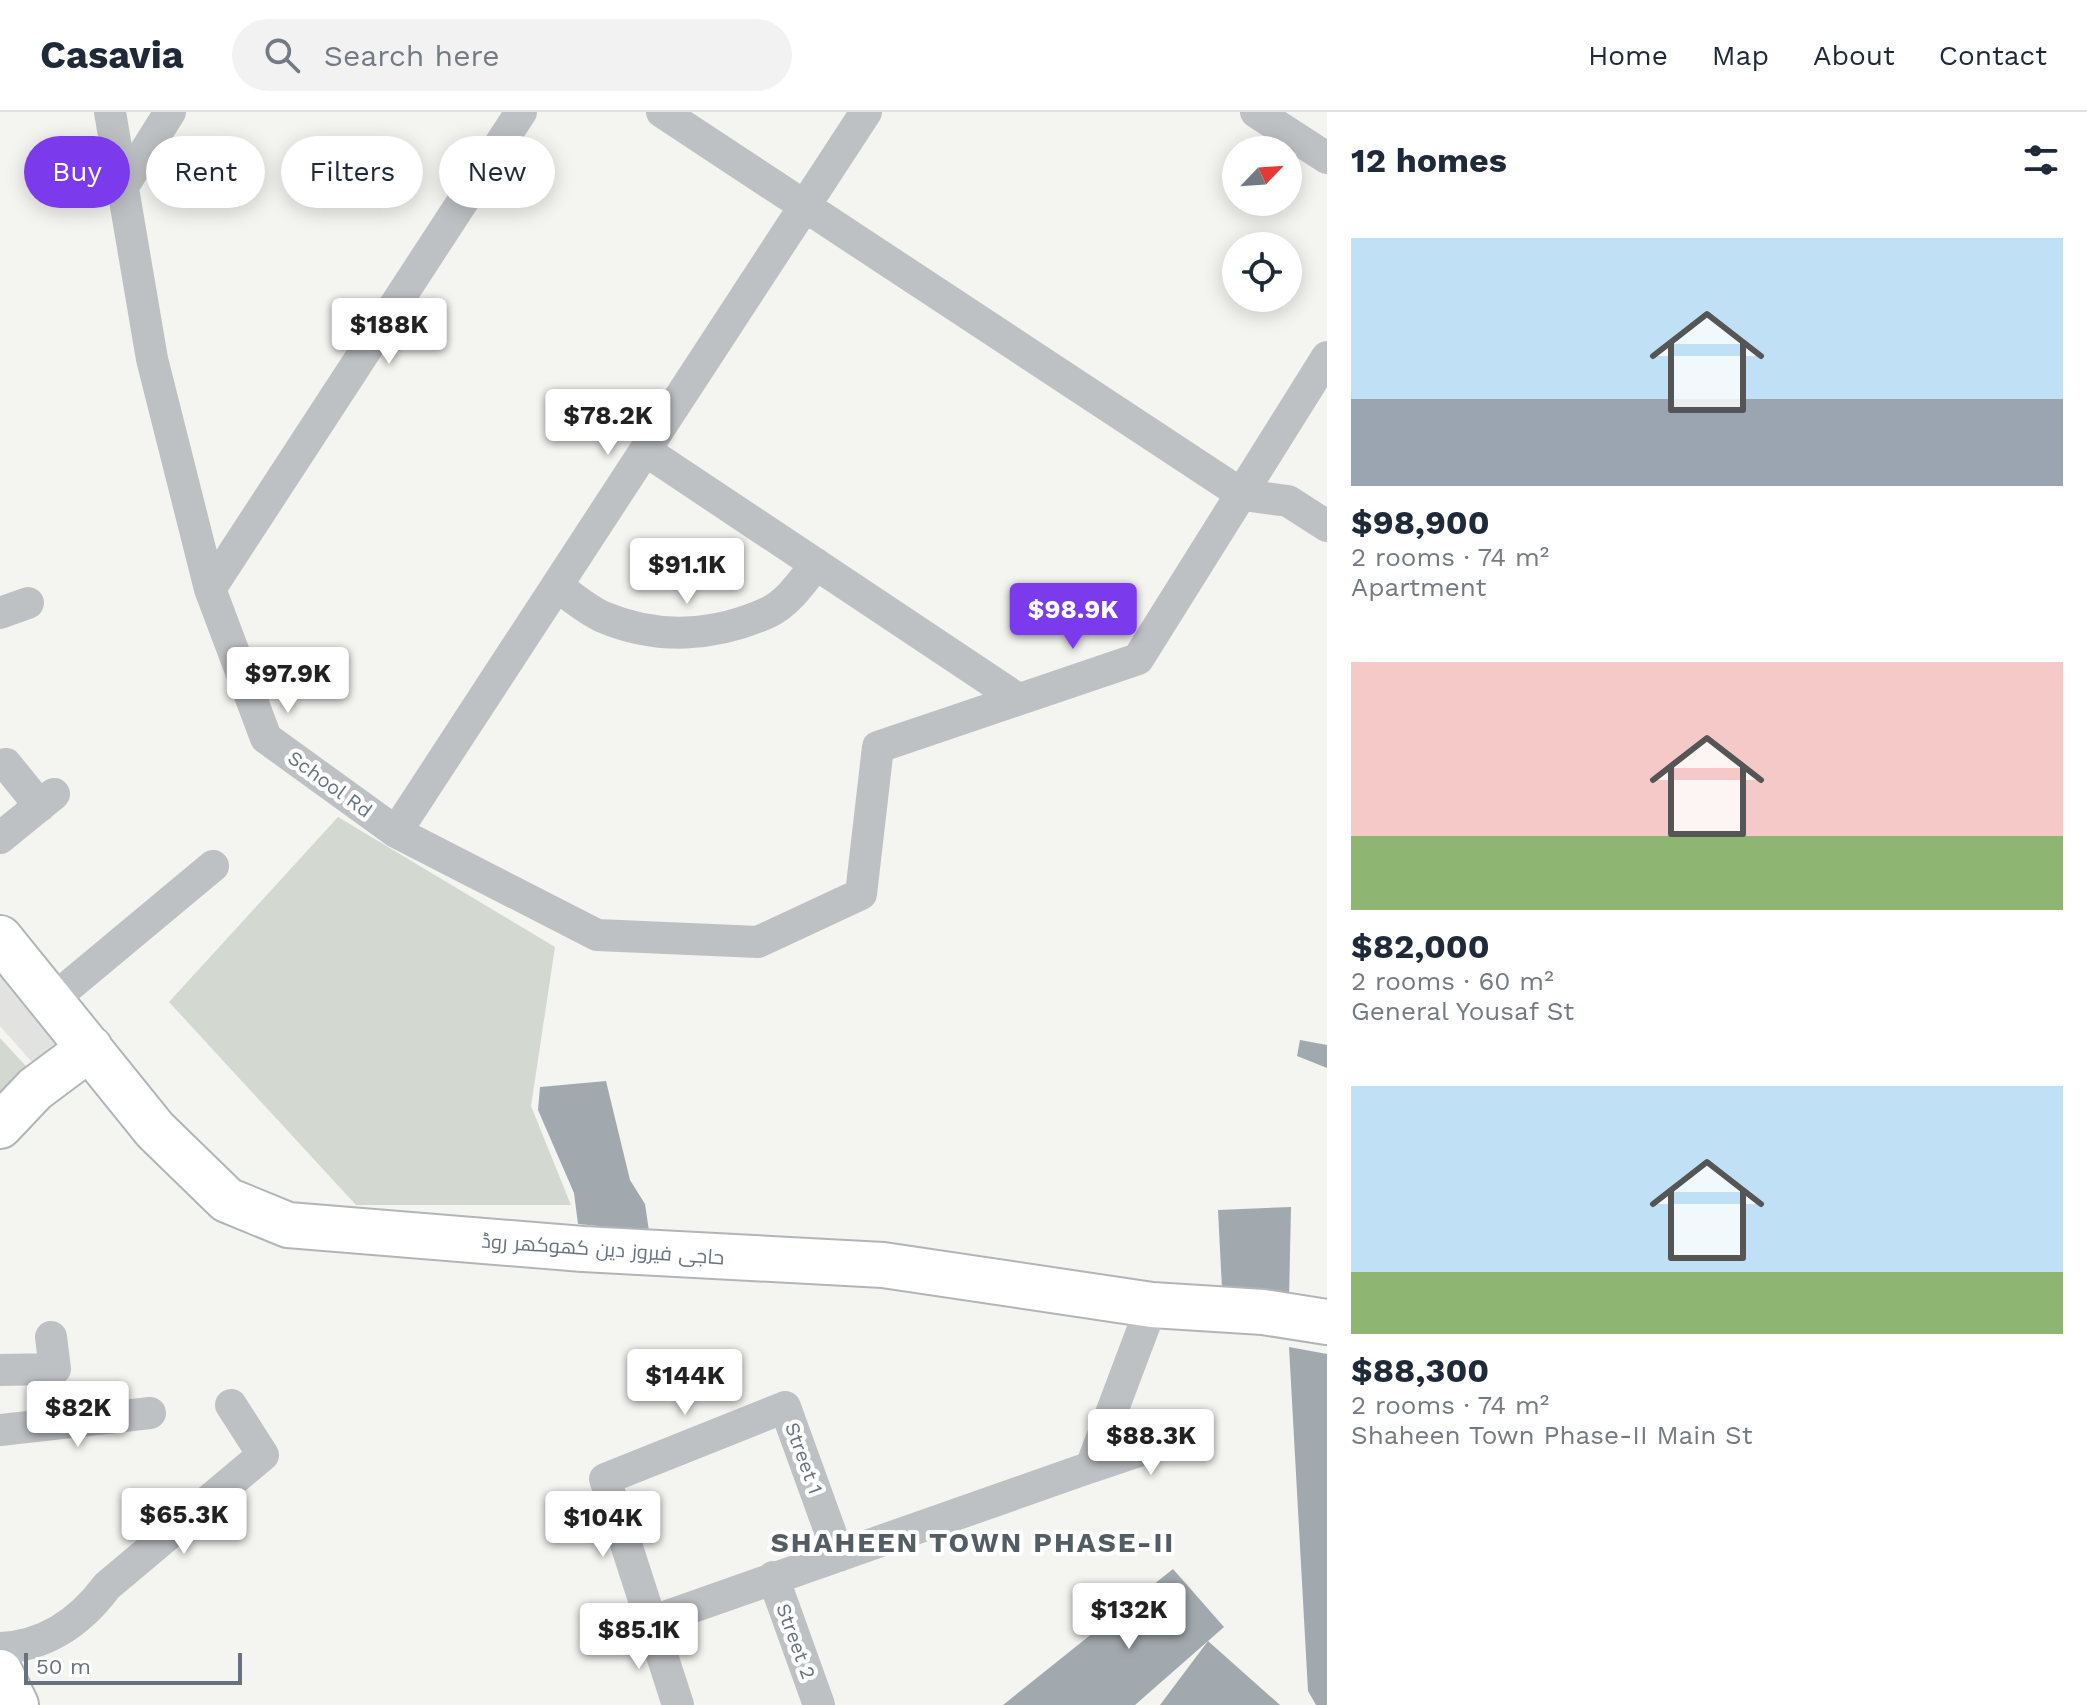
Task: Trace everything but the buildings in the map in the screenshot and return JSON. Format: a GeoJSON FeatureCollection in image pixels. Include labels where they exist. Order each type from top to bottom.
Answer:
{"type":"FeatureCollection","features":[{"type":"Feature","properties":{"kind":"street","name":"School Rd"},"geometry":{"type":"LineString","coordinates":[[110,112],[114,136]]}},
{"type":"Feature","properties":{"kind":"street"},"geometry":{"type":"LineString","coordinates":[[130,175],[170,112]]}},
{"type":"Feature","properties":{"kind":"street"},"geometry":{"type":"LineString","coordinates":[[210,589],[521,112]]}},
{"type":"Feature","properties":{"kind":"street"},"geometry":{"type":"LineString","coordinates":[[662,112],[1243,495],[1288,501],[1327,526]]}},
{"type":"Feature","properties":{"kind":"street"},"geometry":{"type":"LineString","coordinates":[[396,832],[866,112]]}},
{"type":"Feature","properties":{"kind":"street"},"geometry":{"type":"LineString","coordinates":[[1256,112],[1327,158]]}},
{"type":"Feature","properties":{"kind":"street","name":"School Rd"},"geometry":{"type":"LineString","coordinates":[[126,208],[152,359],[210,589],[266,738],[396,832],[597,935],[758,942],[861,894],[878,747],[1018,699]]}},
{"type":"Feature","properties":{"kind":"street"},"geometry":{"type":"LineString","coordinates":[[646,451],[1018,699],[1138,659],[1327,357]]}},
{"type":"Feature","properties":{"kind":"street"},"geometry":{"type":"LineString","coordinates":[[557,586],[600,616],[651,633],[688,634],[771,611],[799,587],[816,564]]}},
{"type":"Feature","properties":{"kind":"street"},"geometry":{"type":"LineString","coordinates":[[0,838],[47,800],[6,764]]}},
{"type":"Feature","properties":{"kind":"street"},"geometry":{"type":"LineString","coordinates":[[51,1001],[213,866]]}},
{"type":"Feature","properties":{"kind":"street","name":"حاجی فیروز دین کھوکھر روڈ"},"geometry":{"type":"LineString","coordinates":[[0,938],[155,1130],[227,1200],[288,1225],[583,1249],[883,1265],[1152,1305],[1263,1312],[1327,1322]]}},
{"type":"Feature","properties":{"kind":"street"},"geometry":{"type":"LineString","coordinates":[[0,1126],[35,1089],[90,1048]]}},
{"type":"Feature","properties":{"kind":"street"},"geometry":{"type":"LineString","coordinates":[[1091,1467],[1152,1305]]}},
{"type":"Feature","properties":{"kind":"street"},"geometry":{"type":"LineString","coordinates":[[0,1370],[55,1369],[51,1337]]}},
{"type":"Feature","properties":{"kind":"street"},"geometry":{"type":"LineString","coordinates":[[0,1648],[21,1647],[70,1626],[89,1610],[107,1586],[263,1455],[231,1405]]}},
{"type":"Feature","properties":{"kind":"street","name":"Street 1"},"geometry":{"type":"LineString","coordinates":[[653,1621],[605,1479],[785,1407],[839,1556]]}},
{"type":"Feature","properties":{"kind":"street"},"geometry":{"type":"LineString","coordinates":[[0,1430],[150,1413]]}},
{"type":"Feature","properties":{"kind":"street"},"geometry":{"type":"LineString","coordinates":[[678,1705],[653,1621],[1192,1433]]}},
{"type":"Feature","properties":{"kind":"street","name":"Street 2"},"geometry":{"type":"LineString","coordinates":[[773,1577],[819,1705]]}},
{"type":"Feature","properties":{"kind":"street"},"geometry":{"type":"LineString","coordinates":[[0,1672],[16,1705]]}},
{"type":"Feature","properties":{"kind":"shaded area"},"geometry":{"type":"Polygon","coordinates":[[[338,817],[555,947],[531,1106],[571,1205],[356,1205],[169,1002],[338,817]]]}},
{"type":"Feature","properties":{"kind":"shaded area"},"geometry":{"type":"Polygon","coordinates":[[[0,973],[65,1048],[39,1070],[0,1026],[0,973]]]}},
{"type":"Feature","properties":{"kind":"shaded area"},"geometry":{"type":"Polygon","coordinates":[[[0,1038],[36,1077],[0,1114],[0,1038]]]}},
{"type":"Feature","properties":{"kind":"district","name":"SHAHEEN TOWN PHASE-II"},"geometry":{"type":"Point","coordinates":[973,1542]}}]}
